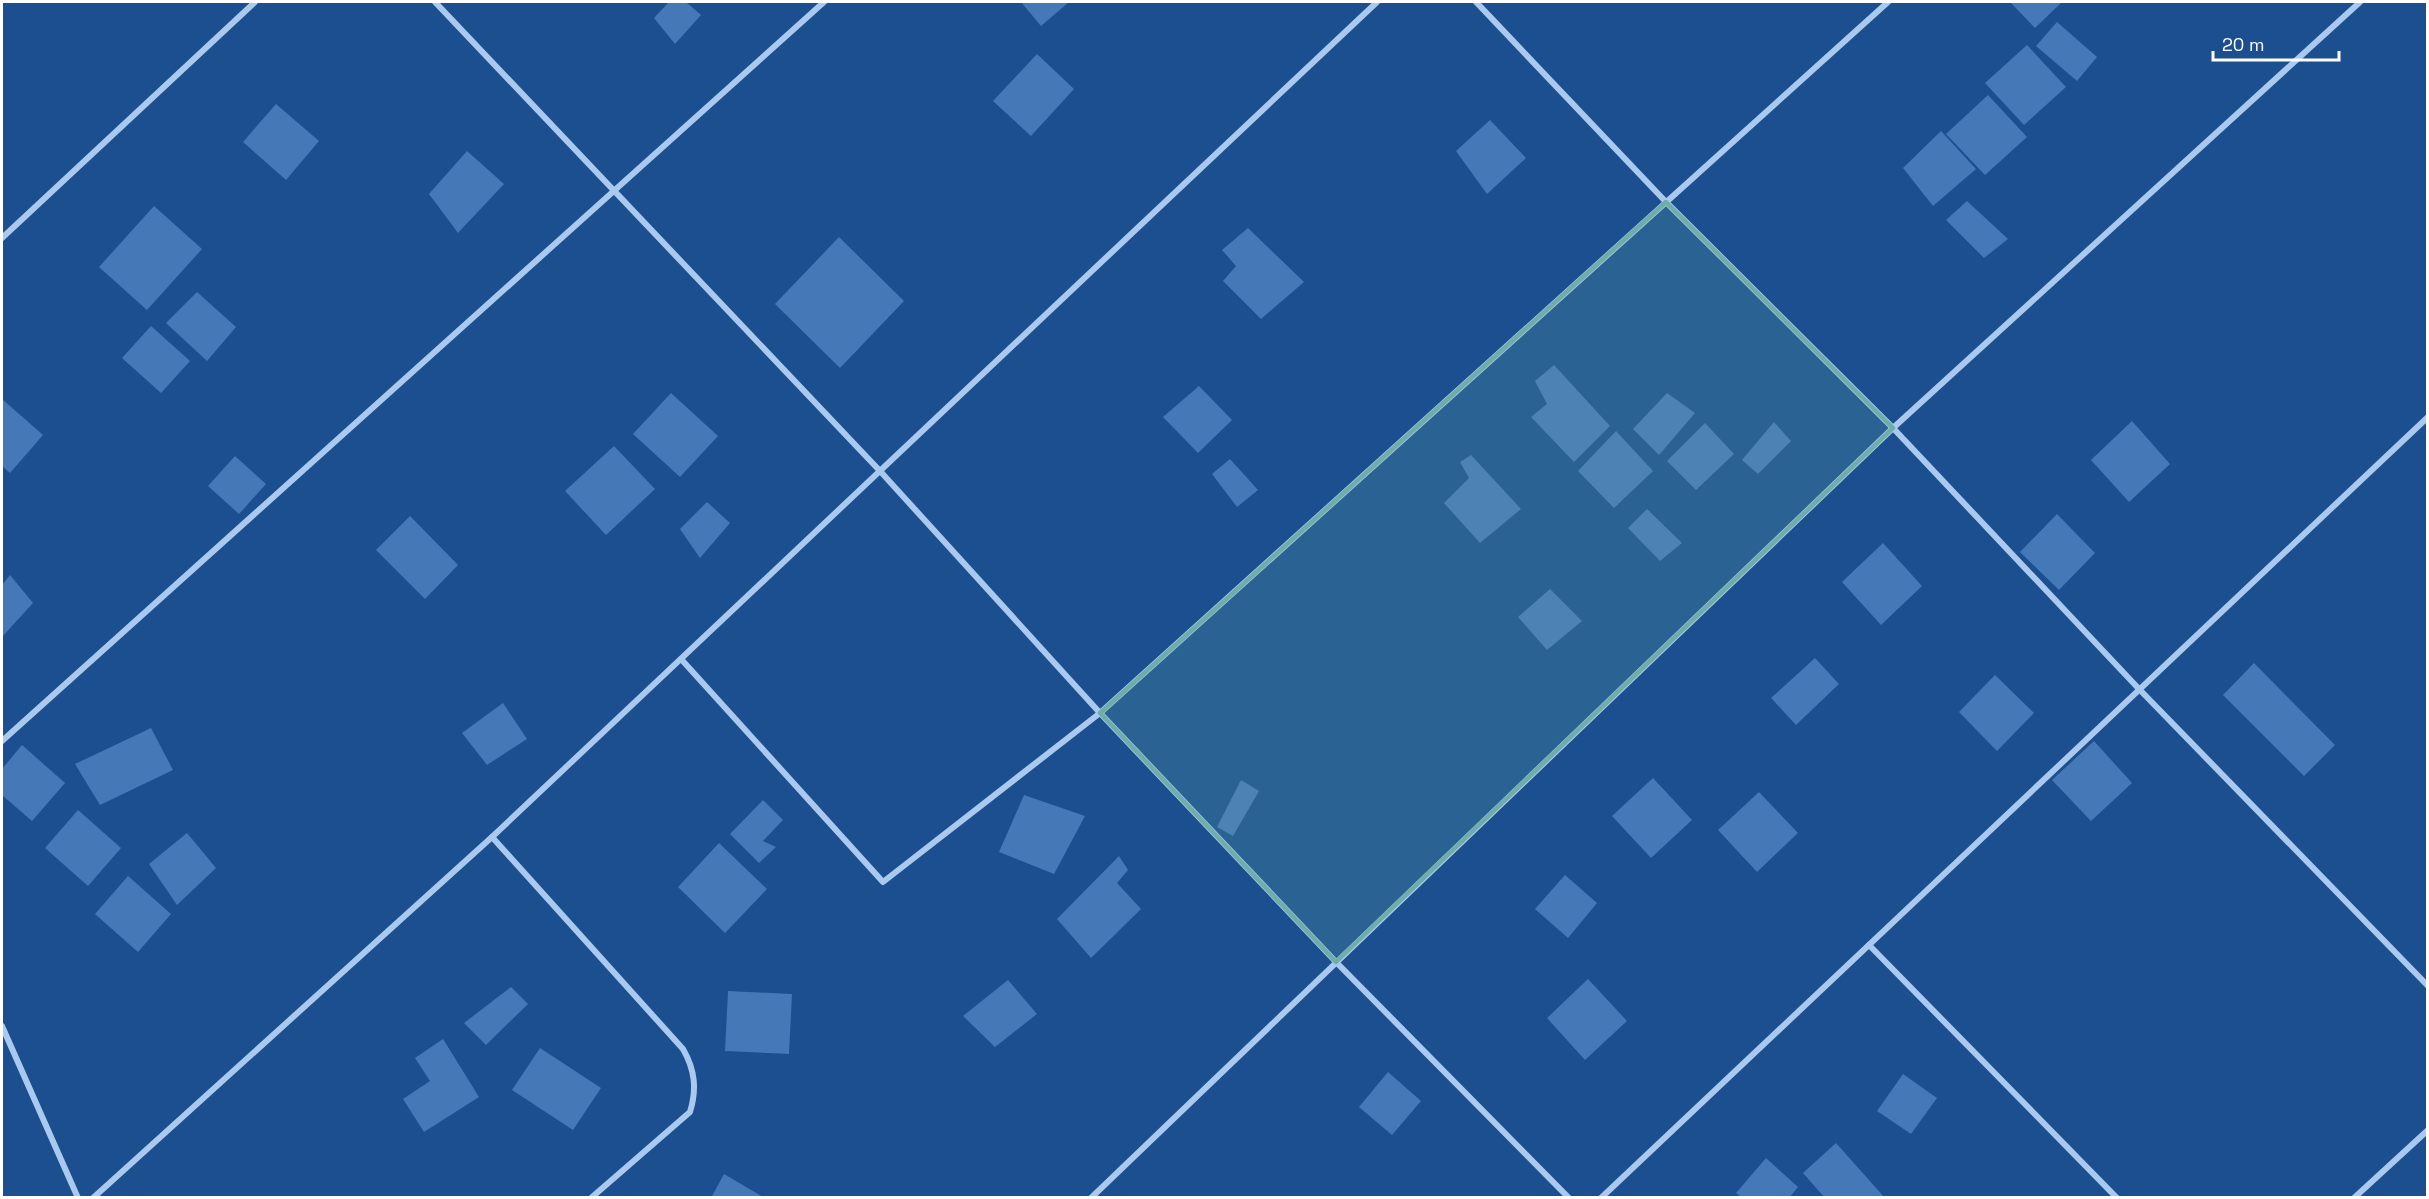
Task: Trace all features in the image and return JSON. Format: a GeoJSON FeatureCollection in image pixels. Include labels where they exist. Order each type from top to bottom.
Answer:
{"type":"FeatureCollection","features":[{"type":"Feature","properties":{"kind":"street"},"geometry":{"type":"LineString","coordinates":[[2,238],[255,2]]}},
{"type":"Feature","properties":{"kind":"street"},"geometry":{"type":"LineString","coordinates":[[435,2],[880,471],[1100,714],[1336,962],[1569,1197]]}},
{"type":"Feature","properties":{"kind":"street"},"geometry":{"type":"LineString","coordinates":[[2,741],[824,2]]}},
{"type":"Feature","properties":{"kind":"street"},"geometry":{"type":"LineString","coordinates":[[93,1197],[492,837],[1377,2]]}},
{"type":"Feature","properties":{"kind":"street"},"geometry":{"type":"LineString","coordinates":[[1476,2],[1666,202],[1893,428],[2139,689],[2427,986]]}},
{"type":"Feature","properties":{"kind":"street"},"geometry":{"type":"LineString","coordinates":[[681,659],[883,882],[1100,714],[1888,2]]}},
{"type":"Feature","properties":{"kind":"street"},"geometry":{"type":"LineString","coordinates":[[1091,1197],[1893,428],[2360,2]]}},
{"type":"Feature","properties":{"kind":"street"},"geometry":{"type":"LineString","coordinates":[[1601,1197],[2427,417]]}},
{"type":"Feature","properties":{"kind":"street"},"geometry":{"type":"LineString","coordinates":[[492,837],[683,1049],[690,1062],[695,1085],[690,1112],[591,1197]]}},
{"type":"Feature","properties":{"kind":"street"},"geometry":{"type":"LineString","coordinates":[[1869,945],[2117,1197]]}},
{"type":"Feature","properties":{"kind":"street"},"geometry":{"type":"LineString","coordinates":[[2,1026],[78,1197]]}},
{"type":"Feature","properties":{"kind":"street"},"geometry":{"type":"LineString","coordinates":[[2354,1197],[2427,1130]]}},
{"type":"Feature","properties":{"kind":"highlighted area"},"geometry":{"type":"Polygon","coordinates":[[[1666,202],[1893,428],[1336,962],[1100,713],[1666,202]]]}},
{"type":"Feature","properties":{"kind":"building"},"geometry":{"type":"Polygon","coordinates":[[[669,2],[686,2],[701,15],[675,44],[654,18],[669,2]]]}},
{"type":"Feature","properties":{"kind":"building"},"geometry":{"type":"Polygon","coordinates":[[[1021,2],[1069,2],[1041,26],[1021,2]]]}},
{"type":"Feature","properties":{"kind":"building"},"geometry":{"type":"Polygon","coordinates":[[[2010,2],[2062,2],[2035,28],[2010,2]]]}},
{"type":"Feature","properties":{"kind":"building"},"geometry":{"type":"Polygon","coordinates":[[[2057,22],[2097,57],[2077,81],[2036,46],[2057,22]]]}},
{"type":"Feature","properties":{"kind":"building"},"geometry":{"type":"Polygon","coordinates":[[[2027,45],[2066,87],[2024,125],[1985,83],[2027,45]]]}},
{"type":"Feature","properties":{"kind":"building"},"geometry":{"type":"Polygon","coordinates":[[[1037,54],[1074,89],[1031,136],[993,101],[1037,54]]]}},
{"type":"Feature","properties":{"kind":"building"},"geometry":{"type":"Polygon","coordinates":[[[1988,95],[2027,137],[1985,175],[1946,134],[1988,95]]]}},
{"type":"Feature","properties":{"kind":"building"},"geometry":{"type":"Polygon","coordinates":[[[276,104],[319,141],[286,180],[243,142],[276,104]]]}},
{"type":"Feature","properties":{"kind":"building"},"geometry":{"type":"Polygon","coordinates":[[[1490,120],[1526,158],[1487,194],[1456,151],[1490,120]]]}},
{"type":"Feature","properties":{"kind":"building"},"geometry":{"type":"Polygon","coordinates":[[[1941,131],[1976,169],[1933,206],[1903,168],[1941,131]]]}},
{"type":"Feature","properties":{"kind":"building"},"geometry":{"type":"Polygon","coordinates":[[[467,151],[504,184],[458,233],[429,194],[467,151]]]}},
{"type":"Feature","properties":{"kind":"building"},"geometry":{"type":"Polygon","coordinates":[[[1967,201],[2008,239],[1984,258],[1946,220],[1967,201]]]}},
{"type":"Feature","properties":{"kind":"building"},"geometry":{"type":"Polygon","coordinates":[[[154,206],[202,249],[147,310],[99,267],[154,206]]]}},
{"type":"Feature","properties":{"kind":"building"},"geometry":{"type":"Polygon","coordinates":[[[1248,228],[1304,282],[1261,319],[1223,281],[1236,266],[1222,250],[1248,228]]]}},
{"type":"Feature","properties":{"kind":"building"},"geometry":{"type":"Polygon","coordinates":[[[839,237],[904,301],[840,368],[775,304],[839,237]]]}},
{"type":"Feature","properties":{"kind":"building"},"geometry":{"type":"Polygon","coordinates":[[[197,292],[236,327],[207,361],[166,323],[197,292]]]}},
{"type":"Feature","properties":{"kind":"building"},"geometry":{"type":"Polygon","coordinates":[[[151,326],[190,361],[161,393],[122,358],[151,326]]]}},
{"type":"Feature","properties":{"kind":"building"},"geometry":{"type":"Polygon","coordinates":[[[1554,365],[1610,426],[1574,462],[1531,417],[1547,404],[1535,381],[1554,365]]]}},
{"type":"Feature","properties":{"kind":"building"},"geometry":{"type":"Polygon","coordinates":[[[1199,386],[1232,420],[1198,453],[1163,417],[1199,386]]]}},
{"type":"Feature","properties":{"kind":"building"},"geometry":{"type":"Polygon","coordinates":[[[671,393],[718,436],[680,477],[633,434],[671,393]]]}},
{"type":"Feature","properties":{"kind":"building"},"geometry":{"type":"Polygon","coordinates":[[[1667,393],[1695,413],[1659,455],[1633,429],[1667,393]]]}},
{"type":"Feature","properties":{"kind":"building"},"geometry":{"type":"Polygon","coordinates":[[[2,399],[43,435],[10,473],[2,466],[2,399]]]}},
{"type":"Feature","properties":{"kind":"building"},"geometry":{"type":"Polygon","coordinates":[[[2132,421],[2170,464],[2129,502],[2091,460],[2132,421]]]}},
{"type":"Feature","properties":{"kind":"building"},"geometry":{"type":"Polygon","coordinates":[[[1774,422],[1791,441],[1758,474],[1742,460],[1774,422]]]}},
{"type":"Feature","properties":{"kind":"building"},"geometry":{"type":"Polygon","coordinates":[[[1705,423],[1734,454],[1696,490],[1667,461],[1705,423]]]}},
{"type":"Feature","properties":{"kind":"building"},"geometry":{"type":"Polygon","coordinates":[[[1616,431],[1653,471],[1614,508],[1578,471],[1616,431]]]}},
{"type":"Feature","properties":{"kind":"building"},"geometry":{"type":"Polygon","coordinates":[[[614,446],[655,489],[606,535],[565,491],[614,446]]]}},
{"type":"Feature","properties":{"kind":"building"},"geometry":{"type":"Polygon","coordinates":[[[1471,455],[1521,509],[1480,543],[1444,503],[1469,478],[1460,462],[1471,455]]]}},
{"type":"Feature","properties":{"kind":"building"},"geometry":{"type":"Polygon","coordinates":[[[235,456],[266,484],[239,514],[208,486],[235,456]]]}},
{"type":"Feature","properties":{"kind":"building"},"geometry":{"type":"Polygon","coordinates":[[[1230,459],[1258,490],[1237,507],[1212,474],[1230,459]]]}},
{"type":"Feature","properties":{"kind":"building"},"geometry":{"type":"Polygon","coordinates":[[[707,502],[730,523],[700,558],[680,529],[707,502]]]}},
{"type":"Feature","properties":{"kind":"building"},"geometry":{"type":"Polygon","coordinates":[[[1647,509],[1682,543],[1660,561],[1628,528],[1647,509]]]}},
{"type":"Feature","properties":{"kind":"building"},"geometry":{"type":"Polygon","coordinates":[[[2057,514],[2095,553],[2059,590],[2020,552],[2057,514]]]}},
{"type":"Feature","properties":{"kind":"building"},"geometry":{"type":"Polygon","coordinates":[[[410,516],[458,565],[425,599],[376,550],[410,516]]]}},
{"type":"Feature","properties":{"kind":"building"},"geometry":{"type":"Polygon","coordinates":[[[1883,543],[1922,586],[1881,625],[1842,582],[1883,543]]]}},
{"type":"Feature","properties":{"kind":"building"},"geometry":{"type":"Polygon","coordinates":[[[10,575],[33,603],[2,637],[2,585],[10,575]]]}},
{"type":"Feature","properties":{"kind":"building"},"geometry":{"type":"Polygon","coordinates":[[[1550,589],[1582,621],[1547,650],[1518,617],[1550,589]]]}},
{"type":"Feature","properties":{"kind":"building"},"geometry":{"type":"Polygon","coordinates":[[[1815,658],[1839,684],[1796,725],[1771,698],[1815,658]]]}},
{"type":"Feature","properties":{"kind":"building"},"geometry":{"type":"Polygon","coordinates":[[[2254,663],[2335,745],[2304,776],[2223,695],[2254,663]]]}},
{"type":"Feature","properties":{"kind":"building"},"geometry":{"type":"Polygon","coordinates":[[[1995,675],[2034,713],[1997,751],[1959,712],[1995,675]]]}},
{"type":"Feature","properties":{"kind":"building"},"geometry":{"type":"Polygon","coordinates":[[[503,703],[527,739],[487,765],[462,733],[503,703]]]}},
{"type":"Feature","properties":{"kind":"building"},"geometry":{"type":"Polygon","coordinates":[[[151,728],[173,770],[100,805],[75,764],[151,728]]]}},
{"type":"Feature","properties":{"kind":"building"},"geometry":{"type":"Polygon","coordinates":[[[2094,741],[2132,783],[2091,821],[2052,780],[2094,741]]]}},
{"type":"Feature","properties":{"kind":"building"},"geometry":{"type":"Polygon","coordinates":[[[22,745],[65,783],[32,821],[2,795],[2,769],[22,745]]]}},
{"type":"Feature","properties":{"kind":"building"},"geometry":{"type":"Polygon","coordinates":[[[1653,778],[1692,820],[1651,858],[1612,816],[1653,778]]]}},
{"type":"Feature","properties":{"kind":"building"},"geometry":{"type":"Polygon","coordinates":[[[1241,780],[1259,791],[1233,836],[1217,827],[1241,780]]]}},
{"type":"Feature","properties":{"kind":"building"},"geometry":{"type":"Polygon","coordinates":[[[1759,792],[1798,833],[1757,872],[1718,830],[1759,792]]]}},
{"type":"Feature","properties":{"kind":"building"},"geometry":{"type":"Polygon","coordinates":[[[1024,795],[1085,816],[1054,874],[999,852],[1024,795]]]}},
{"type":"Feature","properties":{"kind":"building"},"geometry":{"type":"Polygon","coordinates":[[[763,800],[783,820],[763,841],[776,847],[759,863],[730,834],[763,800]]]}},
{"type":"Feature","properties":{"kind":"building"},"geometry":{"type":"Polygon","coordinates":[[[78,810],[121,848],[88,886],[45,848],[78,810]]]}},
{"type":"Feature","properties":{"kind":"building"},"geometry":{"type":"Polygon","coordinates":[[[187,833],[216,868],[177,905],[149,864],[187,833]]]}},
{"type":"Feature","properties":{"kind":"building"},"geometry":{"type":"Polygon","coordinates":[[[719,843],[767,889],[725,933],[678,887],[719,843]]]}},
{"type":"Feature","properties":{"kind":"building"},"geometry":{"type":"Polygon","coordinates":[[[1119,856],[1128,870],[1117,883],[1141,909],[1091,958],[1057,919],[1119,856]]]}},
{"type":"Feature","properties":{"kind":"building"},"geometry":{"type":"Polygon","coordinates":[[[1565,875],[1597,903],[1568,938],[1535,909],[1565,875]]]}},
{"type":"Feature","properties":{"kind":"building"},"geometry":{"type":"Polygon","coordinates":[[[128,876],[171,914],[138,952],[95,914],[128,876]]]}},
{"type":"Feature","properties":{"kind":"building"},"geometry":{"type":"Polygon","coordinates":[[[1588,979],[1627,1021],[1585,1060],[1547,1018],[1588,979]]]}},
{"type":"Feature","properties":{"kind":"building"},"geometry":{"type":"Polygon","coordinates":[[[1008,980],[1037,1014],[995,1047],[963,1016],[1008,980]]]}},
{"type":"Feature","properties":{"kind":"building"},"geometry":{"type":"Polygon","coordinates":[[[511,987],[528,1004],[486,1045],[464,1023],[511,987]]]}},
{"type":"Feature","properties":{"kind":"building"},"geometry":{"type":"Polygon","coordinates":[[[728,991],[792,994],[789,1054],[725,1051],[728,991]]]}},
{"type":"Feature","properties":{"kind":"building"},"geometry":{"type":"Polygon","coordinates":[[[443,1039],[479,1097],[424,1132],[403,1099],[430,1081],[415,1058],[443,1039]]]}},
{"type":"Feature","properties":{"kind":"building"},"geometry":{"type":"Polygon","coordinates":[[[540,1048],[601,1088],[573,1130],[512,1090],[540,1048]]]}},
{"type":"Feature","properties":{"kind":"building"},"geometry":{"type":"Polygon","coordinates":[[[1388,1072],[1421,1101],[1392,1135],[1359,1107],[1388,1072]]]}},
{"type":"Feature","properties":{"kind":"building"},"geometry":{"type":"Polygon","coordinates":[[[1903,1074],[1937,1098],[1911,1134],[1877,1111],[1903,1074]]]}},
{"type":"Feature","properties":{"kind":"building"},"geometry":{"type":"Polygon","coordinates":[[[1836,1143],[1885,1198],[1825,1198],[1803,1173],[1836,1143]]]}},
{"type":"Feature","properties":{"kind":"building"},"geometry":{"type":"Polygon","coordinates":[[[1766,1158],[1798,1187],[1789,1198],[1742,1198],[1736,1193],[1766,1158]]]}},
{"type":"Feature","properties":{"kind":"building"},"geometry":{"type":"Polygon","coordinates":[[[724,1174],[765,1198],[711,1198],[724,1174]]]}}]}
